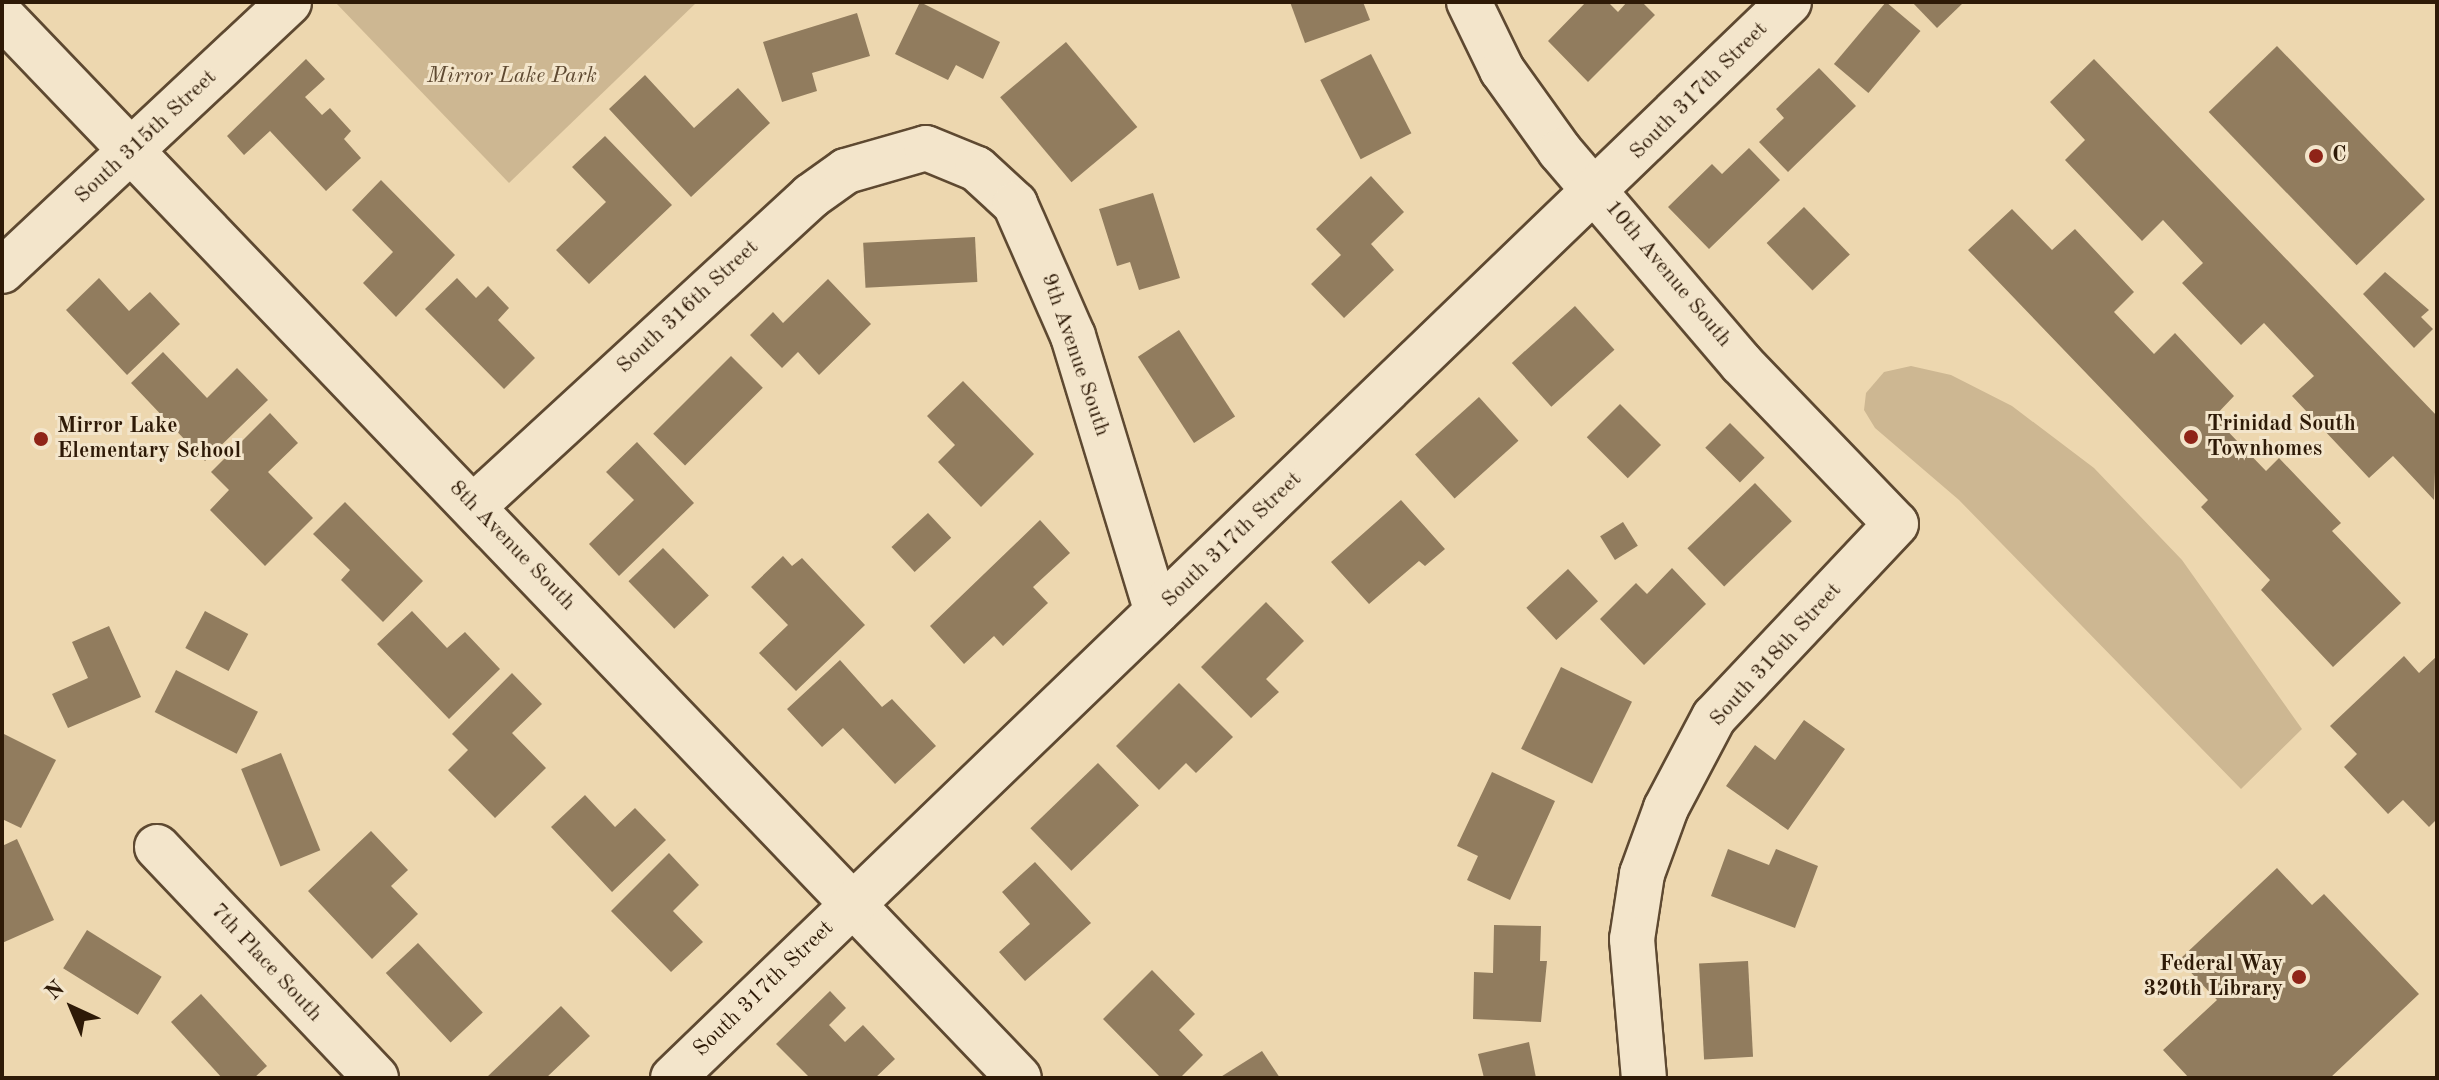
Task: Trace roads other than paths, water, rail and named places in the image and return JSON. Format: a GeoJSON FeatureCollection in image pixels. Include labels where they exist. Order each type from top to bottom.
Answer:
{"type":"FeatureCollection","features":[{"type":"Feature","properties":{"kind":"street","name":"South 315th Street"},"geometry":{"type":"LineString","coordinates":[[2,271],[289,2]]}},
{"type":"Feature","properties":{"kind":"street","name":"10th Avenue South"},"geometry":{"type":"LineString","coordinates":[[1469,2],[1518,95],[1741,363],[1896,524]]}},
{"type":"Feature","properties":{"kind":"street","name":"South 317th Street"},"geometry":{"type":"LineString","coordinates":[[673,1078],[1598,190],[1789,2]]}},
{"type":"Feature","properties":{"kind":"street","name":"8th Avenue South"},"geometry":{"type":"LineString","coordinates":[[2,16],[1019,1078]]}},
{"type":"Feature","properties":{"kind":"street","name":"South 316th Street"},"geometry":{"type":"LineString","coordinates":[[474,506],[811,196],[846,171],[926,148]]}},
{"type":"Feature","properties":{"kind":"street","name":"9th Avenue South"},"geometry":{"type":"LineString","coordinates":[[926,148],[977,169],[1015,204],[1073,336],[1157,612]]}},
{"type":"Feature","properties":{"kind":"street","name":"South 318th Street"},"geometry":{"type":"LineString","coordinates":[[1644,1078],[1632,939],[1642,874],[1666,808],[1714,717],[1896,524]]}},
{"type":"Feature","properties":{"kind":"street","name":"7th Place South"},"geometry":{"type":"LineString","coordinates":[[157,847],[376,1078]]}},
{"type":"Feature","properties":{"kind":"place","name":"C"},"geometry":{"type":"Point","coordinates":[2316,156]}},
{"type":"Feature","properties":{"kind":"place","name":"Trinidad South Townhomes"},"geometry":{"type":"Point","coordinates":[2191,437]}},
{"type":"Feature","properties":{"kind":"place","name":"Mirror Lake Elementary School"},"geometry":{"type":"Point","coordinates":[41,439]}},
{"type":"Feature","properties":{"kind":"place","name":"Federal Way 320th Library"},"geometry":{"type":"Point","coordinates":[2299,977]}},
{"type":"Feature","properties":{"kind":"park label","name":"Mirror Lake Park"},"geometry":{"type":"Point","coordinates":[512,77]}}]}
